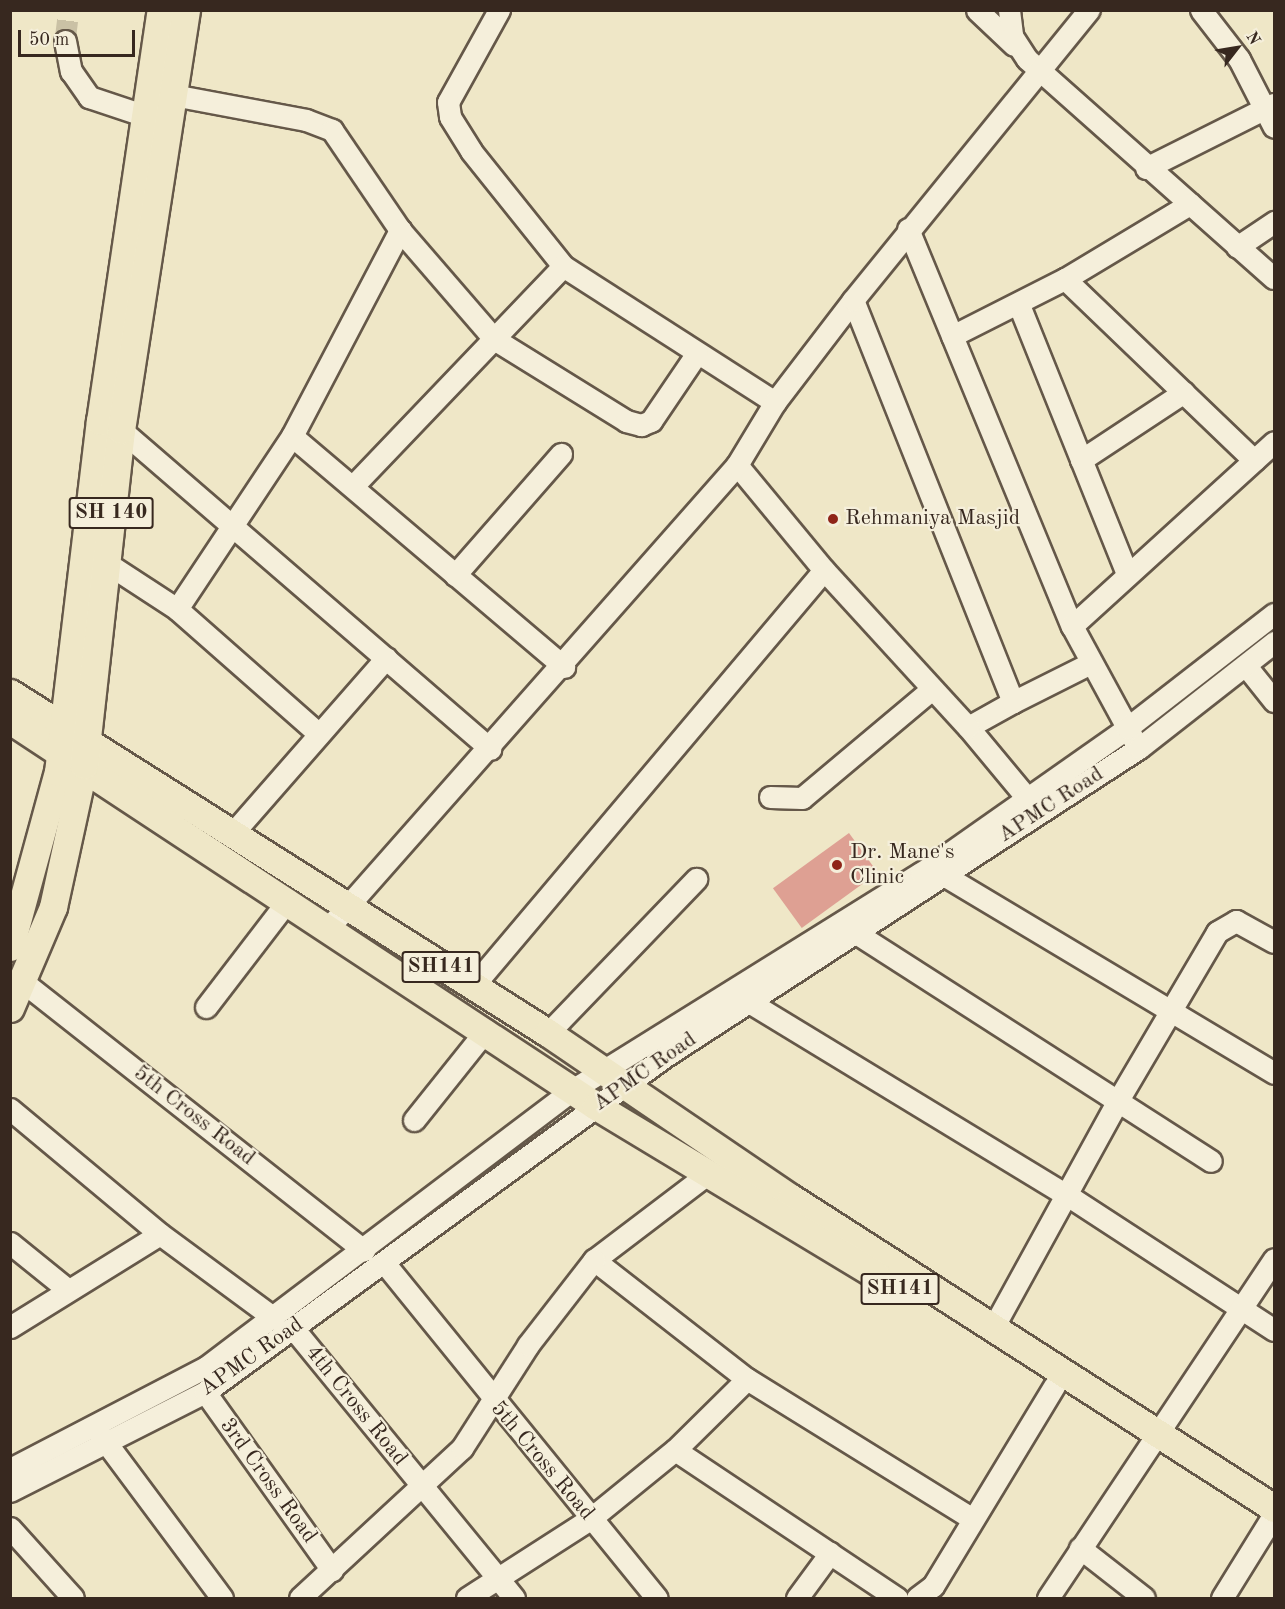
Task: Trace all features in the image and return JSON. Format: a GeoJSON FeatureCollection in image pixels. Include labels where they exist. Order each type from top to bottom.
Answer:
{"type":"FeatureCollection","features":[{"type":"Feature","properties":{"kind":"main road","name":"SH 140"},"geometry":{"type":"LineString","coordinates":[[10,1008],[53,907],[73,747],[100,421],[161,10]]}},
{"type":"Feature","properties":{"kind":"main road","name":"SH 140"},"geometry":{"type":"LineString","coordinates":[[10,947],[20,887],[73,747],[105,562],[121,430],[186,10]]}},
{"type":"Feature","properties":{"kind":"main road","name":"SH141"},"geometry":{"type":"LineString","coordinates":[[10,693],[73,747],[232,834],[337,917],[473,986],[548,1033],[994,1326],[1154,1440],[1273,1519]]}},
{"type":"Feature","properties":{"kind":"main road"},"geometry":{"type":"LineString","coordinates":[[10,720],[73,747],[288,900],[337,917],[486,1030]]}},
{"type":"Feature","properties":{"kind":"main road","name":"SH141"},"geometry":{"type":"LineString","coordinates":[[486,1030],[596,1106],[710,1172],[1054,1386],[1154,1440]]}},
{"type":"Feature","properties":{"kind":"street"},"geometry":{"type":"LineString","coordinates":[[499,10],[452,87],[450,117],[563,266],[775,402]]}},
{"type":"Feature","properties":{"kind":"street"},"geometry":{"type":"LineString","coordinates":[[977,10],[1146,168],[1275,278]]}},
{"type":"Feature","properties":{"kind":"street"},"geometry":{"type":"LineString","coordinates":[[1009,10],[1019,49]]}},
{"type":"Feature","properties":{"kind":"street"},"geometry":{"type":"LineString","coordinates":[[337,917],[564,667],[736,465],[775,402],[908,229],[1043,71],[1089,10]]}},
{"type":"Feature","properties":{"kind":"street"},"geometry":{"type":"LineString","coordinates":[[1146,168],[1272,113],[1239,59],[1201,10]]}},
{"type":"Feature","properties":{"kind":"street"},"geometry":{"type":"LineString","coordinates":[[65,41],[71,71],[89,97],[146,117]]}},
{"type":"Feature","properties":{"kind":"street"},"geometry":{"type":"LineString","coordinates":[[173,95],[322,124],[400,230],[494,339],[635,425],[658,414],[697,353]]}},
{"type":"Feature","properties":{"kind":"street"},"geometry":{"type":"LineString","coordinates":[[952,336],[1019,305],[1190,204]]}},
{"type":"Feature","properties":{"kind":"street"},"geometry":{"type":"LineString","coordinates":[[1237,247],[1275,222]]}},
{"type":"Feature","properties":{"kind":"street"},"geometry":{"type":"LineString","coordinates":[[908,229],[1072,626],[1089,664],[1139,748]]}},
{"type":"Feature","properties":{"kind":"street"},"geometry":{"type":"LineString","coordinates":[[177,609],[236,527],[292,436],[400,230]]}},
{"type":"Feature","properties":{"kind":"street"},"geometry":{"type":"LineString","coordinates":[[353,486],[563,266]]}},
{"type":"Feature","properties":{"kind":"street"},"geometry":{"type":"LineString","coordinates":[[1065,279],[1254,460]]}},
{"type":"Feature","properties":{"kind":"street"},"geometry":{"type":"LineString","coordinates":[[853,300],[1013,702]]}},
{"type":"Feature","properties":{"kind":"street"},"geometry":{"type":"LineString","coordinates":[[1019,305],[1126,571]]}},
{"type":"Feature","properties":{"kind":"street"},"geometry":{"type":"LineString","coordinates":[[1082,460],[1184,392]]}},
{"type":"Feature","properties":{"kind":"street"},"geometry":{"type":"LineString","coordinates":[[121,430],[236,527],[490,749]]}},
{"type":"Feature","properties":{"kind":"street"},"geometry":{"type":"LineString","coordinates":[[292,436],[564,667]]}},
{"type":"Feature","properties":{"kind":"street"},"geometry":{"type":"LineString","coordinates":[[1072,626],[1126,571],[1275,442]]}},
{"type":"Feature","properties":{"kind":"street"},"geometry":{"type":"LineString","coordinates":[[455,575],[561,454]]}},
{"type":"Feature","properties":{"kind":"street"},"geometry":{"type":"LineString","coordinates":[[736,465],[824,570],[968,727],[1033,804]]}},
{"type":"Feature","properties":{"kind":"street"},"geometry":{"type":"LineString","coordinates":[[105,562],[177,609],[320,734]]}},
{"type":"Feature","properties":{"kind":"street"},"geometry":{"type":"LineString","coordinates":[[473,986],[824,570]]}},
{"type":"Feature","properties":{"kind":"street","name":"APMC Road"},"geometry":{"type":"LineString","coordinates":[[10,1468],[206,1367],[364,1250],[572,1090],[616,1079],[860,935],[947,877],[1127,728],[1275,614]]}},
{"type":"Feature","properties":{"kind":"street","name":"APMC Road"},"geometry":{"type":"LineString","coordinates":[[10,1491],[205,1392],[293,1328],[386,1265],[596,1106],[616,1079],[921,873],[1033,804],[1139,748],[1275,642]]}},
{"type":"Feature","properties":{"kind":"street"},"geometry":{"type":"LineString","coordinates":[[232,834],[386,658]]}},
{"type":"Feature","properties":{"kind":"street"},"geometry":{"type":"LineString","coordinates":[[968,727],[1089,664]]}},
{"type":"Feature","properties":{"kind":"street"},"geometry":{"type":"LineString","coordinates":[[1246,666],[1275,701]]}},
{"type":"Feature","properties":{"kind":"street"},"geometry":{"type":"LineString","coordinates":[[770,797],[802,798],[932,689]]}},
{"type":"Feature","properties":{"kind":"street"},"geometry":{"type":"LineString","coordinates":[[947,877],[1275,1073]]}},
{"type":"Feature","properties":{"kind":"street"},"geometry":{"type":"LineString","coordinates":[[548,1033],[696,879]]}},
{"type":"Feature","properties":{"kind":"street"},"geometry":{"type":"LineString","coordinates":[[206,1008],[288,900]]}},
{"type":"Feature","properties":{"kind":"street"},"geometry":{"type":"LineString","coordinates":[[994,1326],[1117,1102],[1171,1009],[1224,925],[1243,923],[1275,942]]}},
{"type":"Feature","properties":{"kind":"street"},"geometry":{"type":"LineString","coordinates":[[860,935],[1211,1161]]}},
{"type":"Feature","properties":{"kind":"street","name":"5th Cross Road"},"geometry":{"type":"LineString","coordinates":[[23,982],[364,1250]]}},
{"type":"Feature","properties":{"kind":"street"},"geometry":{"type":"LineString","coordinates":[[749,1002],[1066,1195],[1275,1330]]}},
{"type":"Feature","properties":{"kind":"street"},"geometry":{"type":"LineString","coordinates":[[414,1120],[486,1030]]}},
{"type":"Feature","properties":{"kind":"street"},"geometry":{"type":"LineString","coordinates":[[10,1109],[159,1234],[274,1318]]}},
{"type":"Feature","properties":{"kind":"street"},"geometry":{"type":"LineString","coordinates":[[300,1599],[462,1448],[492,1401],[594,1260],[710,1172]]}},
{"type":"Feature","properties":{"kind":"street"},"geometry":{"type":"LineString","coordinates":[[10,1327],[67,1289],[159,1234]]}},
{"type":"Feature","properties":{"kind":"street"},"geometry":{"type":"LineString","coordinates":[[10,1243],[67,1289]]}},
{"type":"Feature","properties":{"kind":"street"},"geometry":{"type":"LineString","coordinates":[[1048,1599],[1275,1259]]}},
{"type":"Feature","properties":{"kind":"street"},"geometry":{"type":"LineString","coordinates":[[594,1260],[747,1379],[971,1518]]}},
{"type":"Feature","properties":{"kind":"street","name":"5th Cross Road"},"geometry":{"type":"LineString","coordinates":[[386,1265],[492,1401],[657,1599]]}},
{"type":"Feature","properties":{"kind":"street","name":"4th Cross Road"},"geometry":{"type":"LineString","coordinates":[[293,1328],[514,1599]]}},
{"type":"Feature","properties":{"kind":"street"},"geometry":{"type":"LineString","coordinates":[[467,1599],[495,1577],[590,1519],[675,1450],[747,1379]]}},
{"type":"Feature","properties":{"kind":"street"},"geometry":{"type":"LineString","coordinates":[[922,1598],[1054,1386]]}},
{"type":"Feature","properties":{"kind":"street","name":"3rd Cross Road"},"geometry":{"type":"LineString","coordinates":[[205,1392],[332,1570]]}},
{"type":"Feature","properties":{"kind":"street"},"geometry":{"type":"LineString","coordinates":[[93,1426],[222,1599]]}},
{"type":"Feature","properties":{"kind":"street"},"geometry":{"type":"LineString","coordinates":[[675,1450],[897,1599]]}},
{"type":"Feature","properties":{"kind":"street"},"geometry":{"type":"LineString","coordinates":[[1222,1599],[1273,1519]]}},
{"type":"Feature","properties":{"kind":"street"},"geometry":{"type":"LineString","coordinates":[[10,1528],[73,1599]]}},
{"type":"Feature","properties":{"kind":"street"},"geometry":{"type":"LineString","coordinates":[[1080,1548],[1144,1599]]}},
{"type":"Feature","properties":{"kind":"street"},"geometry":{"type":"LineString","coordinates":[[797,1599],[830,1553]]}},
{"type":"Feature","properties":{"kind":"building"},"geometry":{"type":"Polygon","coordinates":[[[849,833],[878,873],[802,928],[773,888],[849,833]]]}},
{"type":"Feature","properties":{"kind":"tunnel"},"geometry":{"type":"LineString","coordinates":[[65,41],[69,10]]}},
{"type":"Feature","properties":{"kind":"place","name":"Rehmaniya Masjid"},"geometry":{"type":"Point","coordinates":[833,519]}},
{"type":"Feature","properties":{"kind":"place","name":"Dr. Mane's Clinic"},"geometry":{"type":"Point","coordinates":[837,865]}}]}
